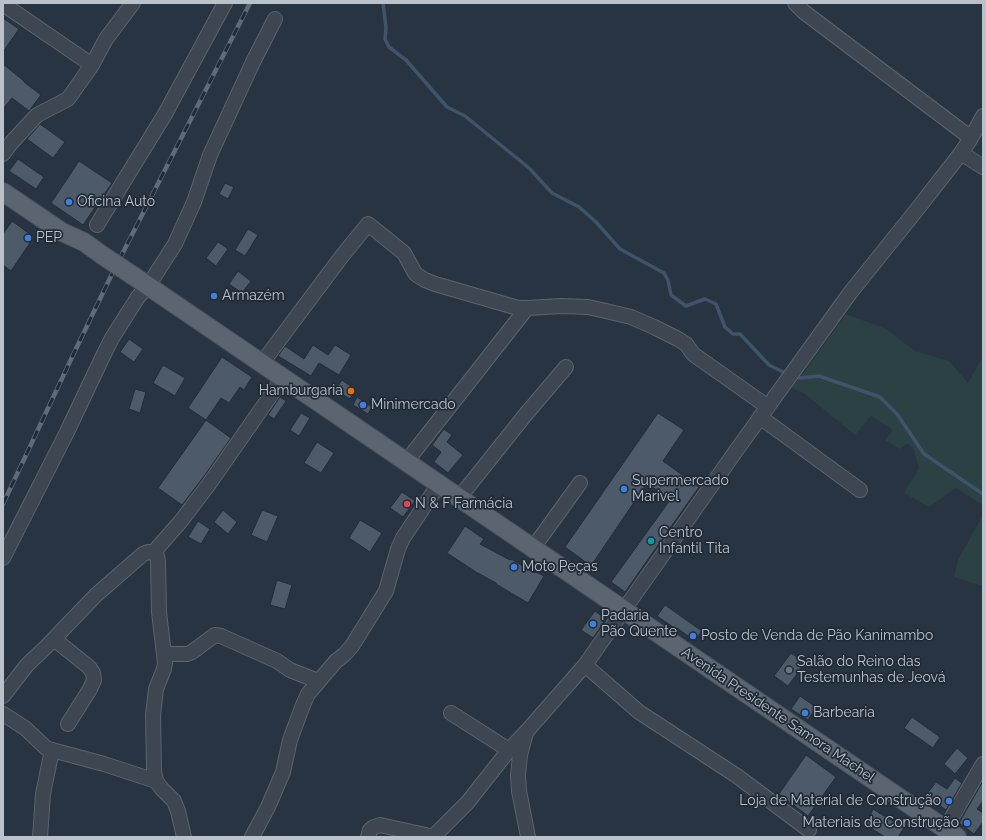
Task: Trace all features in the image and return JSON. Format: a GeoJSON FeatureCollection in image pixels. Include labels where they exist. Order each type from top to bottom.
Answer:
{"type":"FeatureCollection","features":[{"type":"Feature","properties":{"kind":"main road","name":"Avenida Presidente Samora Machel"},"geometry":{"type":"LineString","coordinates":[[3,181],[67,226],[84,242],[102,255],[952,835]]}},
{"type":"Feature","properties":{"kind":"main road","name":"Avenida Presidente Samora Machel"},"geometry":{"type":"LineString","coordinates":[[3,192],[62,232],[84,242]]}},
{"type":"Feature","properties":{"kind":"street"},"geometry":{"type":"LineString","coordinates":[[3,154],[12,142],[37,116],[68,99],[92,65],[106,39],[133,3]]}},
{"type":"Feature","properties":{"kind":"street"},"geometry":{"type":"LineString","coordinates":[[97,225],[165,114],[225,3]]}},
{"type":"Feature","properties":{"kind":"street"},"geometry":{"type":"LineString","coordinates":[[795,3],[804,12],[971,138]]}},
{"type":"Feature","properties":{"kind":"street"},"geometry":{"type":"LineString","coordinates":[[3,4],[92,65]]}},
{"type":"Feature","properties":{"kind":"street"},"geometry":{"type":"LineString","coordinates":[[3,558],[67,432],[112,338],[138,297],[141,281],[175,244],[194,202],[210,155],[253,62],[275,19]]}},
{"type":"Feature","properties":{"kind":"street"},"geometry":{"type":"LineString","coordinates":[[368,837],[370,830],[380,825],[430,836],[435,835],[467,803],[509,750],[585,665],[850,293],[946,174],[971,138],[983,116]]}},
{"type":"Feature","properties":{"kind":"street"},"geometry":{"type":"LineString","coordinates":[[961,153],[983,167]]}},
{"type":"Feature","properties":{"kind":"street"},"geometry":{"type":"LineString","coordinates":[[262,364],[342,256],[368,224],[404,253],[415,273],[425,280],[435,284],[518,308],[562,306],[606,310],[654,327],[686,344],[693,354],[860,490]]}},
{"type":"Feature","properties":{"kind":"street"},"geometry":{"type":"LineString","coordinates":[[406,462],[526,308]]}},
{"type":"Feature","properties":{"kind":"street"},"geometry":{"type":"LineString","coordinates":[[459,498],[526,414],[566,367]]}},
{"type":"Feature","properties":{"kind":"street"},"geometry":{"type":"LineString","coordinates":[[153,553],[181,521],[283,378]]}},
{"type":"Feature","properties":{"kind":"street"},"geometry":{"type":"LineString","coordinates":[[533,548],[580,483]]}},
{"type":"Feature","properties":{"kind":"street"},"geometry":{"type":"LineString","coordinates":[[252,837],[268,807],[283,772],[290,740],[308,694],[336,661],[352,646],[386,591],[398,549],[403,538],[439,484]]}},
{"type":"Feature","properties":{"kind":"street"},"geometry":{"type":"LineString","coordinates":[[3,696],[27,665],[96,595],[143,554],[148,552],[157,556],[159,612],[165,663],[156,689],[153,715],[154,771],[156,781],[162,790],[174,801],[184,837]]}},
{"type":"Feature","properties":{"kind":"street"},"geometry":{"type":"LineString","coordinates":[[164,654],[187,654],[215,635],[222,636],[277,661],[290,670],[318,681]]}},
{"type":"Feature","properties":{"kind":"street"},"geometry":{"type":"LineString","coordinates":[[54,639],[89,667],[93,673],[94,680],[90,689],[68,724]]}},
{"type":"Feature","properties":{"kind":"street"},"geometry":{"type":"LineString","coordinates":[[585,665],[639,712],[737,776],[809,830]]}},
{"type":"Feature","properties":{"kind":"street"},"geometry":{"type":"LineString","coordinates":[[451,713],[509,750]]}},
{"type":"Feature","properties":{"kind":"street"},"geometry":{"type":"LineString","coordinates":[[3,714],[22,726],[46,748],[104,764],[156,781]]}},
{"type":"Feature","properties":{"kind":"street"},"geometry":{"type":"LineString","coordinates":[[527,731],[520,755],[518,775],[519,791],[528,837]]}},
{"type":"Feature","properties":{"kind":"street"},"geometry":{"type":"LineString","coordinates":[[40,837],[43,794],[52,750]]}},
{"type":"Feature","properties":{"kind":"street"},"geometry":{"type":"LineString","coordinates":[[952,835],[983,764]]}},
{"type":"Feature","properties":{"kind":"green space"},"geometry":{"type":"Polygon","coordinates":[[[846,314],[886,329],[915,351],[949,361],[968,383],[983,356],[983,505],[956,488],[929,507],[904,493],[919,468],[914,450],[908,443],[900,449],[885,440],[893,430],[871,416],[855,435],[805,394],[791,387],[800,378],[846,314]]]}},
{"type":"Feature","properties":{"kind":"green space"},"geometry":{"type":"Polygon","coordinates":[[[983,515],[983,586],[954,577],[958,560],[983,515]]]}},
{"type":"Feature","properties":{"kind":"building"},"geometry":{"type":"Polygon","coordinates":[[[3,18],[19,29],[3,52],[3,18]]]}},
{"type":"Feature","properties":{"kind":"building"},"geometry":{"type":"Polygon","coordinates":[[[3,64],[41,95],[29,111],[12,98],[3,109],[3,64]]]}},
{"type":"Feature","properties":{"kind":"building"},"geometry":{"type":"Polygon","coordinates":[[[40,124],[65,142],[53,158],[27,139],[40,124]]]}},
{"type":"Feature","properties":{"kind":"building"},"geometry":{"type":"Polygon","coordinates":[[[18,159],[44,177],[36,189],[9,171],[18,159]]]}},
{"type":"Feature","properties":{"kind":"building"},"geometry":{"type":"Polygon","coordinates":[[[79,161],[112,183],[83,225],[51,203],[79,161]]]}},
{"type":"Feature","properties":{"kind":"building"},"geometry":{"type":"Polygon","coordinates":[[[225,183],[234,187],[228,199],[219,194],[225,183]]]}},
{"type":"Feature","properties":{"kind":"building"},"geometry":{"type":"Polygon","coordinates":[[[12,221],[34,237],[11,271],[3,265],[3,234],[12,221]]]}},
{"type":"Feature","properties":{"kind":"building"},"geometry":{"type":"Polygon","coordinates":[[[248,229],[258,235],[245,256],[235,250],[248,229]]]}},
{"type":"Feature","properties":{"kind":"building"},"geometry":{"type":"Polygon","coordinates":[[[218,242],[228,249],[216,266],[206,258],[218,242]]]}},
{"type":"Feature","properties":{"kind":"building"},"geometry":{"type":"Polygon","coordinates":[[[238,271],[251,281],[242,293],[229,284],[238,271]]]}},
{"type":"Feature","properties":{"kind":"building"},"geometry":{"type":"Polygon","coordinates":[[[129,339],[143,349],[134,362],[120,352],[129,339]]]}},
{"type":"Feature","properties":{"kind":"building"},"geometry":{"type":"Polygon","coordinates":[[[313,345],[328,355],[335,345],[351,355],[339,375],[319,363],[311,376],[278,356],[285,346],[304,359],[313,345]]]}},
{"type":"Feature","properties":{"kind":"building"},"geometry":{"type":"Polygon","coordinates":[[[222,357],[252,377],[244,390],[240,387],[229,403],[221,398],[206,420],[188,408],[222,357]]]}},
{"type":"Feature","properties":{"kind":"building"},"geometry":{"type":"Polygon","coordinates":[[[163,365],[185,378],[175,396],[153,383],[163,365]]]}},
{"type":"Feature","properties":{"kind":"building"},"geometry":{"type":"Polygon","coordinates":[[[342,380],[356,390],[350,399],[335,390],[342,380]]]}},
{"type":"Feature","properties":{"kind":"building"},"geometry":{"type":"Polygon","coordinates":[[[135,389],[146,392],[140,413],[129,409],[135,389]]]}},
{"type":"Feature","properties":{"kind":"building"},"geometry":{"type":"Polygon","coordinates":[[[280,397],[286,401],[274,419],[268,415],[280,397]]]}},
{"type":"Feature","properties":{"kind":"building"},"geometry":{"type":"Polygon","coordinates":[[[357,397],[372,407],[368,414],[353,405],[357,397]]]}},
{"type":"Feature","properties":{"kind":"building"},"geometry":{"type":"Polygon","coordinates":[[[301,413],[310,418],[299,436],[290,430],[301,413]]]}},
{"type":"Feature","properties":{"kind":"building","name":"Supermercado Marivel"},"geometry":{"type":"Polygon","coordinates":[[[658,413],[684,430],[663,461],[699,487],[625,592],[611,582],[670,500],[647,483],[591,566],[565,547],[658,413]]]}},
{"type":"Feature","properties":{"kind":"building"},"geometry":{"type":"Polygon","coordinates":[[[206,420],[231,438],[182,505],[158,488],[206,420]]]}},
{"type":"Feature","properties":{"kind":"building"},"geometry":{"type":"Polygon","coordinates":[[[444,429],[452,435],[447,442],[463,455],[448,473],[434,462],[441,452],[432,445],[444,429]]]}},
{"type":"Feature","properties":{"kind":"building"},"geometry":{"type":"Polygon","coordinates":[[[317,442],[334,453],[321,473],[304,463],[317,442]]]}},
{"type":"Feature","properties":{"kind":"building"},"geometry":{"type":"Polygon","coordinates":[[[402,492],[415,501],[403,517],[390,508],[402,492]]]}},
{"type":"Feature","properties":{"kind":"building"},"geometry":{"type":"Polygon","coordinates":[[[223,510],[237,522],[228,534],[214,522],[223,510]]]}},
{"type":"Feature","properties":{"kind":"building"},"geometry":{"type":"Polygon","coordinates":[[[262,510],[278,516],[267,542],[251,535],[262,510]]]}},
{"type":"Feature","properties":{"kind":"building"},"geometry":{"type":"Polygon","coordinates":[[[360,520],[382,533],[370,552],[349,538],[360,520]]]}},
{"type":"Feature","properties":{"kind":"building"},"geometry":{"type":"Polygon","coordinates":[[[198,521],[210,529],[201,544],[188,537],[198,521]]]}},
{"type":"Feature","properties":{"kind":"building"},"geometry":{"type":"Polygon","coordinates":[[[465,526],[484,539],[480,544],[535,573],[536,572],[544,576],[528,603],[447,553],[465,526]]]}},
{"type":"Feature","properties":{"kind":"building"},"geometry":{"type":"Polygon","coordinates":[[[277,580],[292,585],[285,609],[270,605],[277,580]]]}},
{"type":"Feature","properties":{"kind":"building"},"geometry":{"type":"Polygon","coordinates":[[[665,605],[702,631],[695,641],[657,616],[665,605]]]}},
{"type":"Feature","properties":{"kind":"building"},"geometry":{"type":"Polygon","coordinates":[[[595,611],[606,619],[593,638],[581,630],[595,611]]]}},
{"type":"Feature","properties":{"kind":"building","name":"Salão do Reino das Testemunhas de Jeová"},"geometry":{"type":"Polygon","coordinates":[[[791,653],[805,663],[788,686],[774,676],[791,653]]]}},
{"type":"Feature","properties":{"kind":"building"},"geometry":{"type":"Polygon","coordinates":[[[800,696],[816,707],[808,720],[791,709],[800,696]]]}},
{"type":"Feature","properties":{"kind":"building"},"geometry":{"type":"Polygon","coordinates":[[[912,717],[940,737],[933,748],[904,728],[912,717]]]}},
{"type":"Feature","properties":{"kind":"building"},"geometry":{"type":"Polygon","coordinates":[[[957,748],[968,758],[955,774],[944,764],[957,748]]]}},
{"type":"Feature","properties":{"kind":"building"},"geometry":{"type":"Polygon","coordinates":[[[806,755],[836,777],[808,816],[779,794],[806,755]]]}},
{"type":"Feature","properties":{"kind":"building"},"geometry":{"type":"Polygon","coordinates":[[[955,778],[962,783],[946,810],[926,795],[936,782],[947,789],[955,778]]]}},
{"type":"Feature","properties":{"kind":"building"},"geometry":{"type":"Polygon","coordinates":[[[983,781],[983,801],[977,809],[983,813],[983,822],[974,834],[959,823],[983,781]]]}},
{"type":"Feature","properties":{"kind":"building"},"geometry":{"type":"Polygon","coordinates":[[[873,809],[904,828],[898,837],[885,837],[866,825],[873,809]]]}},
{"type":"Feature","properties":{"kind":"waterway"},"geometry":{"type":"LineString","coordinates":[[383,3],[386,28],[385,39],[389,47],[406,60],[447,107],[465,116],[529,168],[552,193],[579,207],[596,222],[620,249],[664,273],[668,280],[671,295],[686,306],[705,299],[716,304],[725,327],[733,334],[740,334],[769,365],[787,374]]}},
{"type":"Feature","properties":{"kind":"waterway"},"geometry":{"type":"LineString","coordinates":[[794,377],[800,378],[819,376],[880,397],[897,414],[924,454],[983,494]]}},
{"type":"Feature","properties":{"kind":"railway"},"geometry":{"type":"LineString","coordinates":[[3,504],[111,276],[250,3]]}},
{"type":"Feature","properties":{"kind":"place","name":"Oficina Auto"},"geometry":{"type":"Point","coordinates":[69,202]}},
{"type":"Feature","properties":{"kind":"place","name":"PEP"},"geometry":{"type":"Point","coordinates":[28,238]}},
{"type":"Feature","properties":{"kind":"place","name":"Armazém"},"geometry":{"type":"Point","coordinates":[214,296]}},
{"type":"Feature","properties":{"kind":"place","name":"Hamburgaria"},"geometry":{"type":"Point","coordinates":[351,391]}},
{"type":"Feature","properties":{"kind":"place","name":"Minimercado"},"geometry":{"type":"Point","coordinates":[363,405]}},
{"type":"Feature","properties":{"kind":"place","name":"Supermercado Marivel"},"geometry":{"type":"Point","coordinates":[624,489]}},
{"type":"Feature","properties":{"kind":"place","name":"N & F Farmácia"},"geometry":{"type":"Point","coordinates":[407,504]}},
{"type":"Feature","properties":{"kind":"place","name":"Centro Infantil Tita"},"geometry":{"type":"Point","coordinates":[651,541]}},
{"type":"Feature","properties":{"kind":"place","name":"Moto Peças"},"geometry":{"type":"Point","coordinates":[514,567]}},
{"type":"Feature","properties":{"kind":"place","name":"Padaria Pão Quente"},"geometry":{"type":"Point","coordinates":[593,624]}},
{"type":"Feature","properties":{"kind":"place","name":"Posto de Venda de Pão Kanimambo"},"geometry":{"type":"Point","coordinates":[693,636]}},
{"type":"Feature","properties":{"kind":"place","name":"Salão do Reino das Testemunhas de Jeová"},"geometry":{"type":"Point","coordinates":[789,670]}},
{"type":"Feature","properties":{"kind":"place","name":"Barbearia"},"geometry":{"type":"Point","coordinates":[805,713]}},
{"type":"Feature","properties":{"kind":"place","name":"Loja de Material de Construção"},"geometry":{"type":"Point","coordinates":[949,801]}},
{"type":"Feature","properties":{"kind":"place","name":"Materiais de Construção"},"geometry":{"type":"Point","coordinates":[967,823]}}]}
